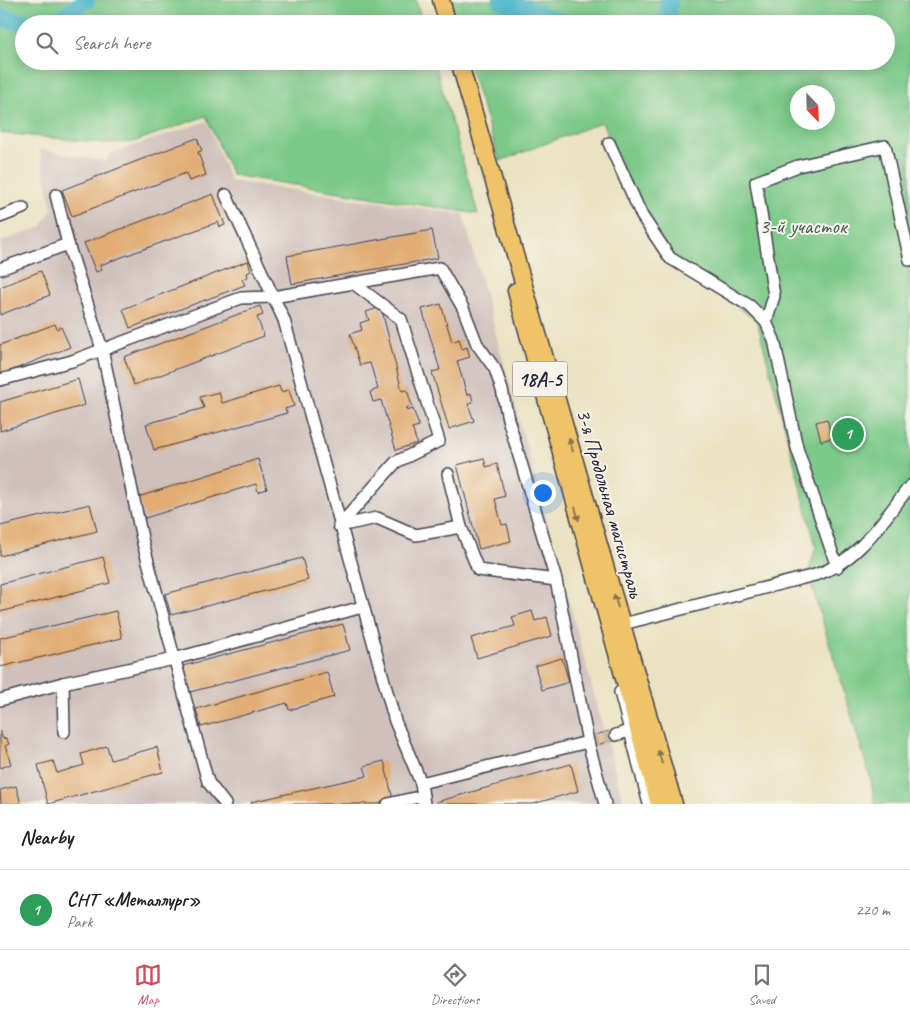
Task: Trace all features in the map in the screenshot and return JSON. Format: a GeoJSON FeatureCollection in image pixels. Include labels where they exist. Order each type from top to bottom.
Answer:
{"type":"FeatureCollection","features":[{"type":"Feature","properties":{"kind":"highway"},"geometry":{"type":"LineString","coordinates":[[431,0],[435,15]]}},
{"type":"Feature","properties":{"kind":"highway"},"geometry":{"type":"LineString","coordinates":[[441,0],[445,15]]}},
{"type":"Feature","properties":{"kind":"highway","name":"18А-5"},"geometry":{"type":"LineString","coordinates":[[452,70],[474,128]]}},
{"type":"Feature","properties":{"kind":"highway","name":"18А-5"},"geometry":{"type":"LineString","coordinates":[[461,70],[474,128]]}},
{"type":"Feature","properties":{"kind":"highway","name":"3-я Продольная магистраль"},"geometry":{"type":"LineString","coordinates":[[474,128],[674,804]]}},
{"type":"Feature","properties":{"kind":"highway","name":"3-я Продольная магистраль"},"geometry":{"type":"LineString","coordinates":[[474,128],[659,804]]}},
{"type":"Feature","properties":{"kind":"street"},"geometry":{"type":"LineString","coordinates":[[610,143],[642,216],[670,258],[750,306],[766,322],[774,340],[797,448],[837,567]]}},
{"type":"Feature","properties":{"kind":"street"},"geometry":{"type":"LineString","coordinates":[[766,322],[774,296],[756,182],[798,166],[885,146],[907,235],[910,260]]}},
{"type":"Feature","properties":{"kind":"street"},"geometry":{"type":"LineString","coordinates":[[56,195],[68,244],[102,349],[143,543],[208,782],[225,804]]}},
{"type":"Feature","properties":{"kind":"street"},"geometry":{"type":"LineString","coordinates":[[226,195],[284,320],[339,526],[401,741],[420,783],[424,800],[388,804]]}},
{"type":"Feature","properties":{"kind":"street"},"geometry":{"type":"LineString","coordinates":[[0,217],[23,208]]}},
{"type":"Feature","properties":{"kind":"street"},"geometry":{"type":"LineString","coordinates":[[0,269],[68,244]]}},
{"type":"Feature","properties":{"kind":"street"},"geometry":{"type":"LineString","coordinates":[[0,380],[72,362],[102,349],[242,298],[273,297],[440,268],[463,308],[476,344],[495,368],[556,580],[588,742],[605,804]]}},
{"type":"Feature","properties":{"kind":"street"},"geometry":{"type":"LineString","coordinates":[[339,526],[396,462],[439,440],[402,319],[353,283]]}},
{"type":"Feature","properties":{"kind":"street"},"geometry":{"type":"LineString","coordinates":[[448,474],[461,527],[478,570],[556,580]]}},
{"type":"Feature","properties":{"kind":"street"},"geometry":{"type":"LineString","coordinates":[[622,624],[815,575],[837,567],[863,544],[910,486]]}},
{"type":"Feature","properties":{"kind":"street"},"geometry":{"type":"LineString","coordinates":[[339,526],[377,518],[416,535],[461,527]]}},
{"type":"Feature","properties":{"kind":"street"},"geometry":{"type":"LineString","coordinates":[[0,700],[63,683],[174,659],[362,607]]}},
{"type":"Feature","properties":{"kind":"street"},"geometry":{"type":"LineString","coordinates":[[63,683],[64,732]]}},
{"type":"Feature","properties":{"kind":"street"},"geometry":{"type":"LineString","coordinates":[[620,692],[649,804]]}},
{"type":"Feature","properties":{"kind":"street"},"geometry":{"type":"LineString","coordinates":[[616,735],[629,731]]}},
{"type":"Feature","properties":{"kind":"street"},"geometry":{"type":"LineString","coordinates":[[420,783],[588,742]]}},
{"type":"Feature","properties":{"kind":"shaded area"},"geometry":{"type":"Polygon","coordinates":[[[207,121],[230,181],[463,214],[624,804],[0,804],[0,242],[41,227],[52,209],[39,149],[106,162],[110,154],[207,121]]]}},
{"type":"Feature","properties":{"kind":"green space"},"geometry":{"type":"Polygon","coordinates":[[[0,0],[416,0],[420,15],[15,15],[15,70],[437,70],[478,214],[232,175],[206,116],[133,142],[105,143],[0,133],[0,0]]]}},
{"type":"Feature","properties":{"kind":"green space","name":"3-й участок"},"geometry":{"type":"Polygon","coordinates":[[[447,0],[910,0],[910,804],[875,804],[871,780],[808,574],[816,547],[757,321],[678,264],[640,205],[602,122],[500,161],[470,70],[895,70],[895,15],[452,15],[447,0]]]}},
{"type":"Feature","properties":{"kind":"building"},"geometry":{"type":"Polygon","coordinates":[[[197,138],[202,151],[198,152],[206,175],[189,181],[186,173],[72,216],[62,190],[197,138]]]}},
{"type":"Feature","properties":{"kind":"building"},"geometry":{"type":"Polygon","coordinates":[[[213,194],[225,225],[220,227],[218,222],[100,265],[102,270],[96,272],[84,243],[213,194]]]}},
{"type":"Feature","properties":{"kind":"building"},"geometry":{"type":"Polygon","coordinates":[[[432,230],[438,258],[292,284],[287,256],[432,230]]]}},
{"type":"Feature","properties":{"kind":"building"},"geometry":{"type":"Polygon","coordinates":[[[248,261],[251,271],[247,273],[248,277],[242,279],[245,285],[130,328],[123,309],[248,261]]]}},
{"type":"Feature","properties":{"kind":"building"},"geometry":{"type":"Polygon","coordinates":[[[41,271],[50,295],[0,315],[0,287],[41,271]]]}},
{"type":"Feature","properties":{"kind":"building"},"geometry":{"type":"Polygon","coordinates":[[[441,304],[452,342],[459,339],[462,349],[467,347],[470,357],[457,361],[467,395],[471,393],[473,402],[468,404],[474,421],[449,429],[432,372],[440,370],[422,309],[441,304]]]}},
{"type":"Feature","properties":{"kind":"building"},"geometry":{"type":"Polygon","coordinates":[[[260,306],[263,315],[257,317],[264,336],[134,385],[124,357],[260,306]]]}},
{"type":"Feature","properties":{"kind":"building"},"geometry":{"type":"Polygon","coordinates":[[[381,307],[402,391],[407,390],[412,406],[406,408],[407,411],[413,409],[419,426],[412,428],[417,443],[396,450],[381,400],[373,402],[370,392],[378,389],[370,363],[360,365],[350,334],[362,330],[360,323],[369,320],[366,312],[381,307]]]}},
{"type":"Feature","properties":{"kind":"building"},"geometry":{"type":"Polygon","coordinates":[[[55,324],[57,329],[61,327],[70,347],[0,375],[0,345],[55,324]]]}},
{"type":"Feature","properties":{"kind":"building"},"geometry":{"type":"Polygon","coordinates":[[[78,379],[85,405],[0,431],[0,402],[78,379]]]}},
{"type":"Feature","properties":{"kind":"building"},"geometry":{"type":"Polygon","coordinates":[[[279,386],[281,392],[289,390],[294,406],[285,409],[287,413],[154,450],[146,424],[204,408],[200,397],[219,392],[222,403],[279,386]]]}},
{"type":"Feature","properties":{"kind":"building"},"geometry":{"type":"Polygon","coordinates":[[[827,419],[832,438],[821,441],[816,422],[827,419]]]}},
{"type":"Feature","properties":{"kind":"building"},"geometry":{"type":"Polygon","coordinates":[[[484,458],[486,467],[497,464],[505,496],[495,499],[502,525],[507,524],[511,541],[479,549],[457,465],[484,458]]]}},
{"type":"Feature","properties":{"kind":"building"},"geometry":{"type":"Polygon","coordinates":[[[258,459],[267,489],[258,492],[256,484],[145,518],[138,497],[258,459]]]}},
{"type":"Feature","properties":{"kind":"building"},"geometry":{"type":"Polygon","coordinates":[[[90,504],[97,531],[0,556],[0,526],[90,504]]]}},
{"type":"Feature","properties":{"kind":"building"},"geometry":{"type":"Polygon","coordinates":[[[103,557],[110,583],[0,612],[0,584],[103,557]]]}},
{"type":"Feature","properties":{"kind":"building"},"geometry":{"type":"Polygon","coordinates":[[[302,558],[308,580],[171,615],[165,594],[302,558]]]}},
{"type":"Feature","properties":{"kind":"building"},"geometry":{"type":"Polygon","coordinates":[[[116,611],[122,638],[0,667],[0,638],[116,611]]]}},
{"type":"Feature","properties":{"kind":"building"},"geometry":{"type":"Polygon","coordinates":[[[532,611],[535,621],[547,617],[552,636],[477,658],[471,638],[515,626],[512,617],[532,611]]]}},
{"type":"Feature","properties":{"kind":"building"},"geometry":{"type":"Polygon","coordinates":[[[343,624],[350,650],[190,692],[183,666],[343,624]]]}},
{"type":"Feature","properties":{"kind":"building"},"geometry":{"type":"Polygon","coordinates":[[[562,658],[569,682],[542,690],[535,666],[562,658]]]}},
{"type":"Feature","properties":{"kind":"building"},"geometry":{"type":"Polygon","coordinates":[[[327,672],[334,697],[289,710],[287,703],[201,727],[196,709],[327,672]]]}},
{"type":"Feature","properties":{"kind":"building"},"geometry":{"type":"Polygon","coordinates":[[[0,731],[3,739],[6,738],[9,744],[5,746],[11,764],[0,768],[0,731]]]}},
{"type":"Feature","properties":{"kind":"building"},"geometry":{"type":"Polygon","coordinates":[[[609,731],[612,740],[595,746],[592,736],[609,731]]]}},
{"type":"Feature","properties":{"kind":"building"},"geometry":{"type":"Polygon","coordinates":[[[107,746],[111,760],[157,747],[163,772],[48,804],[38,765],[53,761],[57,773],[84,765],[81,754],[107,746]]]}},
{"type":"Feature","properties":{"kind":"building"},"geometry":{"type":"Polygon","coordinates":[[[384,761],[393,800],[377,804],[252,804],[251,802],[367,776],[364,766],[384,761]]]}},
{"type":"Feature","properties":{"kind":"building"},"geometry":{"type":"Polygon","coordinates":[[[571,764],[578,791],[533,804],[437,804],[436,802],[571,764]]]}},
{"type":"Feature","properties":{"kind":"building"},"geometry":{"type":"Polygon","coordinates":[[[16,786],[21,804],[1,804],[0,790],[16,786]]]}},
{"type":"Feature","properties":{"kind":"waterway"},"geometry":{"type":"LineString","coordinates":[[67,15],[86,0]]}},
{"type":"Feature","properties":{"kind":"waterway"},"geometry":{"type":"LineString","coordinates":[[501,0],[541,15]]}},
{"type":"Feature","properties":{"kind":"waterway"},"geometry":{"type":"LineString","coordinates":[[668,15],[669,0]]}},
{"type":"Feature","properties":{"kind":"waterway"},"geometry":{"type":"LineString","coordinates":[[0,17],[15,20]]}},
{"type":"Feature","properties":{"kind":"tunnel"},"geometry":{"type":"LineString","coordinates":[[588,742],[616,735]]}},
{"type":"Feature","properties":{"kind":"place","name":"СНТ «Металлург»"},"geometry":{"type":"Point","coordinates":[848,434]}}]}
